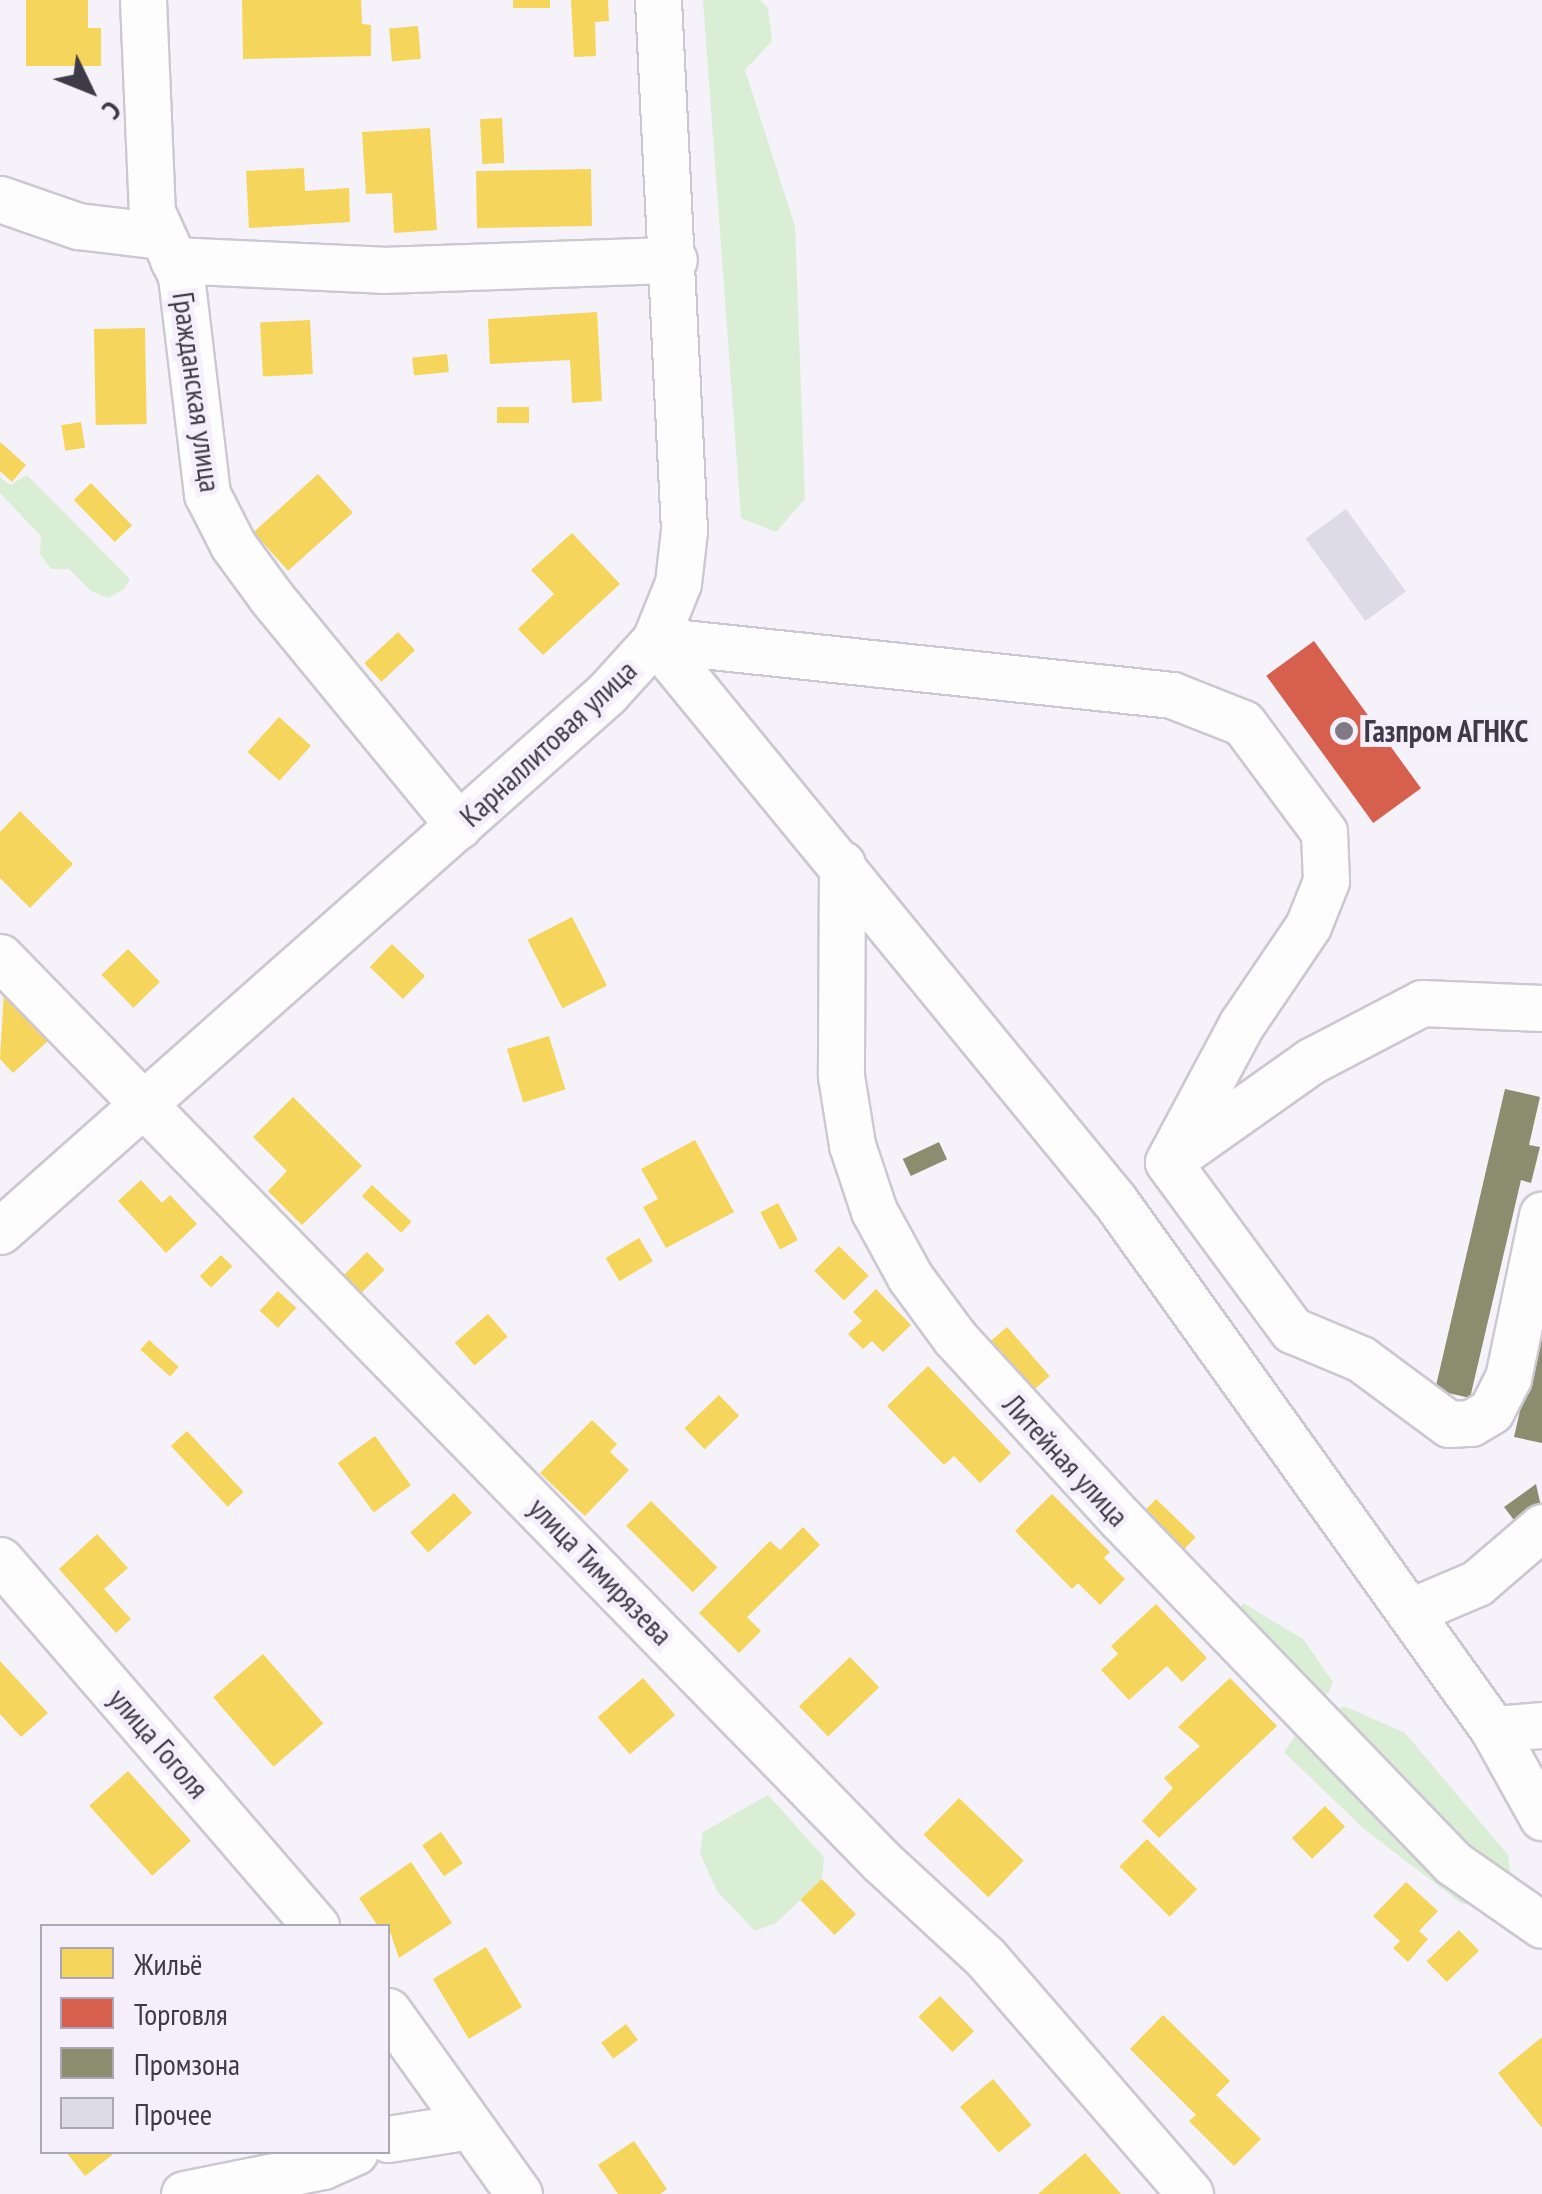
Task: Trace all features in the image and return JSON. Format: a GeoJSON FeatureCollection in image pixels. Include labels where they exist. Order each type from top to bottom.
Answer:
{"type":"FeatureCollection","features":[{"type":"Feature","properties":{"kind":"street","name":"Гражданская улица"},"geometry":{"type":"LineString","coordinates":[[143,0],[152,212],[181,276],[207,494],[233,545],[459,826]]}},
{"type":"Feature","properties":{"kind":"street","name":"Карналлитовая улица"},"geometry":{"type":"LineString","coordinates":[[0,1232],[608,694],[655,640],[678,583],[684,530],[674,260],[658,0]]}},
{"type":"Feature","properties":{"kind":"street"},"geometry":{"type":"LineString","coordinates":[[0,199],[78,226],[168,248],[382,270],[674,260]]}},
{"type":"Feature","properties":{"kind":"street"},"geometry":{"type":"LineString","coordinates":[[655,640],[1115,1200],[1493,1728],[1542,1818]]}},
{"type":"Feature","properties":{"kind":"street"},"geometry":{"type":"LineString","coordinates":[[655,640],[1172,695],[1243,723],[1324,832],[1326,881],[1308,926],[1241,1025],[1168,1162]]}},
{"type":"Feature","properties":{"kind":"street","name":"Литейная улица"},"geometry":{"type":"LineString","coordinates":[[842,864],[842,1076],[852,1145],[874,1212],[910,1277],[955,1338],[1107,1504],[1452,1863],[1542,1924]]}},
{"type":"Feature","properties":{"kind":"street","name":"улица Тимирязева"},"geometry":{"type":"LineString","coordinates":[[0,957],[148,1103],[882,1862],[985,1957],[1182,2192]]}},
{"type":"Feature","properties":{"kind":"street"},"geometry":{"type":"LineString","coordinates":[[1115,1200],[1311,1061],[1422,1003],[1542,1008]]}},
{"type":"Feature","properties":{"kind":"street"},"geometry":{"type":"LineString","coordinates":[[1168,1162],[1292,1330],[1361,1359],[1449,1424],[1472,1424],[1491,1410],[1508,1378],[1542,1215]]}},
{"type":"Feature","properties":{"kind":"street"},"geometry":{"type":"LineString","coordinates":[[1409,1612],[1477,1582],[1542,1527]]}},
{"type":"Feature","properties":{"kind":"street","name":"улица Гоголя"},"geometry":{"type":"LineString","coordinates":[[0,1560],[314,1924]]}},
{"type":"Feature","properties":{"kind":"street"},"geometry":{"type":"LineString","coordinates":[[1493,1728],[1542,1725]]}},
{"type":"Feature","properties":{"kind":"street"},"geometry":{"type":"LineString","coordinates":[[390,2014],[519,2194]]}},
{"type":"Feature","properties":{"kind":"street"},"geometry":{"type":"LineString","coordinates":[[390,2138],[470,2126]]}},
{"type":"Feature","properties":{"kind":"street"},"geometry":{"type":"LineString","coordinates":[[184,2194],[323,2166],[350,2154]]}},
{"type":"Feature","properties":{"kind":"green space"},"geometry":{"type":"Polygon","coordinates":[[[703,0],[760,0],[768,8],[772,41],[745,70],[795,226],[805,499],[776,532],[741,518],[703,0]]]}},
{"type":"Feature","properties":{"kind":"green space"},"geometry":{"type":"Polygon","coordinates":[[[27,475],[130,579],[124,589],[108,598],[91,591],[69,569],[51,569],[40,554],[41,536],[0,493],[0,477],[10,485],[27,475]]]}},
{"type":"Feature","properties":{"kind":"green space"},"geometry":{"type":"Polygon","coordinates":[[[1243,1603],[1303,1639],[1333,1682],[1328,1693],[1313,1701],[1234,1622],[1243,1603]]]}},
{"type":"Feature","properties":{"kind":"green space"},"geometry":{"type":"Polygon","coordinates":[[[1344,1706],[1405,1733],[1508,1855],[1511,1876],[1485,1909],[1461,1903],[1364,1829],[1284,1752],[1297,1734],[1344,1706]]]}},
{"type":"Feature","properties":{"kind":"green space"},"geometry":{"type":"Polygon","coordinates":[[[768,1795],[824,1857],[822,1879],[776,1923],[755,1931],[717,1891],[700,1853],[703,1832],[768,1795]]]}},
{"type":"Feature","properties":{"kind":"building: Жильё"},"geometry":{"type":"Polygon","coordinates":[[[26,0],[88,0],[88,28],[101,28],[101,66],[26,66],[26,0]]]}},
{"type":"Feature","properties":{"kind":"building: Жильё"},"geometry":{"type":"Polygon","coordinates":[[[242,0],[361,0],[362,24],[371,25],[371,56],[243,59],[242,0]]]}},
{"type":"Feature","properties":{"kind":"building: Жильё"},"geometry":{"type":"Polygon","coordinates":[[[513,0],[550,0],[550,8],[513,8],[513,0]]]}},
{"type":"Feature","properties":{"kind":"building: Жильё"},"geometry":{"type":"Polygon","coordinates":[[[571,0],[608,0],[609,21],[595,22],[596,56],[574,57],[571,0]]]}},
{"type":"Feature","properties":{"kind":"building: Жильё"},"geometry":{"type":"Polygon","coordinates":[[[418,26],[421,59],[392,61],[389,29],[418,26]]]}},
{"type":"Feature","properties":{"kind":"building: Жильё"},"geometry":{"type":"Polygon","coordinates":[[[502,118],[504,163],[482,164],[480,119],[502,118]]]}},
{"type":"Feature","properties":{"kind":"building: Жильё"},"geometry":{"type":"Polygon","coordinates":[[[430,128],[437,230],[394,233],[392,193],[366,194],[362,132],[430,128]]]}},
{"type":"Feature","properties":{"kind":"building: Жильё"},"geometry":{"type":"Polygon","coordinates":[[[304,168],[305,191],[349,188],[350,222],[249,228],[246,171],[304,168]]]}},
{"type":"Feature","properties":{"kind":"building: Жильё"},"geometry":{"type":"Polygon","coordinates":[[[591,169],[592,226],[477,228],[476,171],[591,169]]]}},
{"type":"Feature","properties":{"kind":"building: Жильё"},"geometry":{"type":"Polygon","coordinates":[[[597,312],[602,401],[572,403],[570,360],[490,364],[488,319],[597,312]]]}},
{"type":"Feature","properties":{"kind":"building: Жильё"},"geometry":{"type":"Polygon","coordinates":[[[310,320],[313,374],[263,377],[260,323],[310,320]]]}},
{"type":"Feature","properties":{"kind":"building: Жильё"},"geometry":{"type":"Polygon","coordinates":[[[145,328],[147,424],[96,425],[94,329],[145,328]]]}},
{"type":"Feature","properties":{"kind":"building: Жильё"},"geometry":{"type":"Polygon","coordinates":[[[447,354],[449,372],[414,376],[412,358],[447,354]]]}},
{"type":"Feature","properties":{"kind":"building: Жильё"},"geometry":{"type":"Polygon","coordinates":[[[497,407],[529,407],[529,423],[497,423],[497,407]]]}},
{"type":"Feature","properties":{"kind":"building: Жильё"},"geometry":{"type":"Polygon","coordinates":[[[81,422],[85,448],[65,451],[61,425],[81,422]]]}},
{"type":"Feature","properties":{"kind":"building: Жильё"},"geometry":{"type":"Polygon","coordinates":[[[0,442],[26,465],[12,482],[0,471],[0,442]]]}},
{"type":"Feature","properties":{"kind":"building: Жильё"},"geometry":{"type":"Polygon","coordinates":[[[318,474],[353,513],[288,571],[253,532],[318,474]]]}},
{"type":"Feature","properties":{"kind":"building: Жильё"},"geometry":{"type":"Polygon","coordinates":[[[91,483],[132,525],[115,542],[74,500],[91,483]]]}},
{"type":"Feature","properties":{"kind":"building: Жильё"},"geometry":{"type":"Polygon","coordinates":[[[572,533],[620,584],[543,655],[518,629],[554,594],[531,570],[572,533]]]}},
{"type":"Feature","properties":{"kind":"building: Жильё"},"geometry":{"type":"Polygon","coordinates":[[[398,632],[415,650],[381,682],[364,663],[398,632]]]}},
{"type":"Feature","properties":{"kind":"building: Жильё"},"geometry":{"type":"Polygon","coordinates":[[[279,717],[311,746],[280,781],[248,752],[279,717]]]}},
{"type":"Feature","properties":{"kind":"building: Жильё"},"geometry":{"type":"Polygon","coordinates":[[[20,811],[73,864],[30,908],[0,878],[0,832],[20,811]]]}},
{"type":"Feature","properties":{"kind":"building: Жильё"},"geometry":{"type":"Polygon","coordinates":[[[572,917],[607,986],[562,1008],[527,940],[572,917]]]}},
{"type":"Feature","properties":{"kind":"building: Жильё"},"geometry":{"type":"Polygon","coordinates":[[[392,944],[425,976],[403,999],[370,967],[392,944]]]}},
{"type":"Feature","properties":{"kind":"building: Жильё"},"geometry":{"type":"Polygon","coordinates":[[[128,949],[160,982],[133,1008],[101,975],[128,949]]]}},
{"type":"Feature","properties":{"kind":"building: Жильё"},"geometry":{"type":"Polygon","coordinates":[[[4,992],[49,1040],[13,1073],[0,1059],[4,992]]]}},
{"type":"Feature","properties":{"kind":"building: Жильё"},"geometry":{"type":"Polygon","coordinates":[[[549,1036],[565,1090],[523,1102],[507,1049],[549,1036]]]}},
{"type":"Feature","properties":{"kind":"building: Жильё"},"geometry":{"type":"Polygon","coordinates":[[[293,1097],[362,1166],[302,1225],[268,1191],[287,1171],[253,1137],[293,1097]]]}},
{"type":"Feature","properties":{"kind":"building: Жильё"},"geometry":{"type":"Polygon","coordinates":[[[695,1140],[734,1212],[666,1248],[643,1207],[658,1199],[641,1169],[695,1140]]]}},
{"type":"Feature","properties":{"kind":"building: Жильё"},"geometry":{"type":"Polygon","coordinates":[[[141,1180],[162,1203],[170,1195],[197,1224],[166,1253],[118,1201],[141,1180]]]}},
{"type":"Feature","properties":{"kind":"building: Жильё"},"geometry":{"type":"Polygon","coordinates":[[[372,1185],[411,1222],[401,1233],[362,1196],[372,1185]]]}},
{"type":"Feature","properties":{"kind":"building: Жильё"},"geometry":{"type":"Polygon","coordinates":[[[778,1203],[798,1240],[780,1249],[760,1212],[778,1203]]]}},
{"type":"Feature","properties":{"kind":"building: Жильё"},"geometry":{"type":"Polygon","coordinates":[[[639,1238],[653,1261],[619,1281],[606,1258],[639,1238]]]}},
{"type":"Feature","properties":{"kind":"building: Жильё"},"geometry":{"type":"Polygon","coordinates":[[[839,1246],[869,1276],[844,1300],[814,1271],[839,1246]]]}},
{"type":"Feature","properties":{"kind":"building: Жильё"},"geometry":{"type":"Polygon","coordinates":[[[367,1252],[385,1270],[361,1293],[344,1275],[367,1252]]]}},
{"type":"Feature","properties":{"kind":"building: Жильё"},"geometry":{"type":"Polygon","coordinates":[[[221,1255],[232,1266],[211,1288],[200,1276],[221,1255]]]}},
{"type":"Feature","properties":{"kind":"building: Жильё"},"geometry":{"type":"Polygon","coordinates":[[[876,1289],[911,1325],[883,1352],[872,1341],[863,1349],[848,1334],[862,1321],[853,1312],[876,1289]]]}},
{"type":"Feature","properties":{"kind":"building: Жильё"},"geometry":{"type":"Polygon","coordinates":[[[278,1291],[296,1308],[278,1328],[260,1311],[278,1291]]]}},
{"type":"Feature","properties":{"kind":"building: Жильё"},"geometry":{"type":"Polygon","coordinates":[[[488,1314],[508,1337],[474,1366],[455,1343],[488,1314]]]}},
{"type":"Feature","properties":{"kind":"building: Жильё"},"geometry":{"type":"Polygon","coordinates":[[[1007,1327],[1050,1376],[1026,1396],[984,1347],[1007,1327]]]}},
{"type":"Feature","properties":{"kind":"building: Жильё"},"geometry":{"type":"Polygon","coordinates":[[[149,1340],[179,1367],[170,1376],[140,1350],[149,1340]]]}},
{"type":"Feature","properties":{"kind":"building: Жильё"},"geometry":{"type":"Polygon","coordinates":[[[928,1366],[1011,1453],[980,1483],[954,1456],[944,1465],[887,1406],[928,1366]]]}},
{"type":"Feature","properties":{"kind":"building: Жильё"},"geometry":{"type":"Polygon","coordinates":[[[719,1395],[739,1416],[705,1449],[684,1428],[719,1395]]]}},
{"type":"Feature","properties":{"kind":"building: Жильё"},"geometry":{"type":"Polygon","coordinates":[[[592,1420],[617,1444],[610,1452],[629,1470],[585,1516],[540,1473],[592,1420]]]}},
{"type":"Feature","properties":{"kind":"building: Жильё"},"geometry":{"type":"Polygon","coordinates":[[[187,1431],[244,1492],[228,1507],[171,1446],[187,1431]]]}},
{"type":"Feature","properties":{"kind":"building: Жильё"},"geometry":{"type":"Polygon","coordinates":[[[375,1436],[411,1485],[374,1512],[338,1463],[375,1436]]]}},
{"type":"Feature","properties":{"kind":"building: Жильё"},"geometry":{"type":"Polygon","coordinates":[[[454,1493],[472,1513],[428,1553],[410,1532],[454,1493]]]}},
{"type":"Feature","properties":{"kind":"building: Жильё"},"geometry":{"type":"Polygon","coordinates":[[[1052,1494],[1110,1552],[1104,1558],[1125,1579],[1100,1605],[1078,1583],[1072,1589],[1015,1531],[1052,1494]]]}},
{"type":"Feature","properties":{"kind":"building: Жильё"},"geometry":{"type":"Polygon","coordinates":[[[1156,1499],[1196,1537],[1177,1557],[1137,1518],[1156,1499]]]}},
{"type":"Feature","properties":{"kind":"building: Жильё"},"geometry":{"type":"Polygon","coordinates":[[[651,1501],[717,1567],[693,1592],[626,1526],[651,1501]]]}},
{"type":"Feature","properties":{"kind":"building: Жильё"},"geometry":{"type":"Polygon","coordinates":[[[803,1527],[820,1545],[747,1617],[761,1631],[739,1653],[699,1613],[770,1541],[780,1550],[803,1527]]]}},
{"type":"Feature","properties":{"kind":"building: Жильё"},"geometry":{"type":"Polygon","coordinates":[[[97,1534],[128,1568],[104,1589],[131,1619],[116,1633],[59,1569],[97,1534]]]}},
{"type":"Feature","properties":{"kind":"building: Жильё"},"geometry":{"type":"Polygon","coordinates":[[[1156,1604],[1207,1658],[1182,1682],[1167,1666],[1129,1700],[1101,1670],[1118,1654],[1111,1646],[1156,1604]]]}},
{"type":"Feature","properties":{"kind":"building: Жильё"},"geometry":{"type":"Polygon","coordinates":[[[263,1654],[323,1723],[274,1767],[213,1697],[263,1654]]]}},
{"type":"Feature","properties":{"kind":"building: Жильё"},"geometry":{"type":"Polygon","coordinates":[[[850,1657],[879,1687],[828,1737],[799,1706],[850,1657]]]}},
{"type":"Feature","properties":{"kind":"building: Жильё"},"geometry":{"type":"Polygon","coordinates":[[[0,1661],[48,1713],[21,1737],[0,1714],[0,1661]]]}},
{"type":"Feature","properties":{"kind":"building: Жильё"},"geometry":{"type":"Polygon","coordinates":[[[643,1678],[675,1715],[630,1754],[598,1717],[643,1678]]]}},
{"type":"Feature","properties":{"kind":"building: Жильё"},"geometry":{"type":"Polygon","coordinates":[[[1230,1678],[1277,1726],[1159,1838],[1142,1821],[1173,1788],[1164,1778],[1200,1746],[1178,1727],[1230,1678]]]}},
{"type":"Feature","properties":{"kind":"building: Жильё"},"geometry":{"type":"Polygon","coordinates":[[[128,1771],[191,1841],[152,1876],[89,1806],[128,1771]]]}},
{"type":"Feature","properties":{"kind":"building: Жильё"},"geometry":{"type":"Polygon","coordinates":[[[959,1798],[1024,1861],[988,1897],[924,1835],[959,1798]]]}},
{"type":"Feature","properties":{"kind":"building: Жильё"},"geometry":{"type":"Polygon","coordinates":[[[1325,1806],[1345,1827],[1312,1859],[1292,1838],[1325,1806]]]}},
{"type":"Feature","properties":{"kind":"building: Жильё"},"geometry":{"type":"Polygon","coordinates":[[[441,1832],[463,1863],[444,1876],[422,1845],[441,1832]]]}},
{"type":"Feature","properties":{"kind":"building: Жильё"},"geometry":{"type":"Polygon","coordinates":[[[1147,1839],[1197,1889],[1170,1917],[1119,1867],[1147,1839]]]}},
{"type":"Feature","properties":{"kind":"building: Жильё"},"geometry":{"type":"Polygon","coordinates":[[[411,1862],[452,1923],[399,1958],[390,1924],[377,1924],[359,1898],[411,1862]]]}},
{"type":"Feature","properties":{"kind":"building: Жильё"},"geometry":{"type":"Polygon","coordinates":[[[822,1879],[856,1914],[834,1935],[800,1900],[822,1879]]]}},
{"type":"Feature","properties":{"kind":"building: Жильё"},"geometry":{"type":"Polygon","coordinates":[[[1406,1882],[1438,1911],[1419,1931],[1428,1939],[1408,1962],[1393,1948],[1400,1941],[1373,1916],[1406,1882]]]}},
{"type":"Feature","properties":{"kind":"building: Жильё"},"geometry":{"type":"Polygon","coordinates":[[[1459,1930],[1479,1951],[1447,1982],[1427,1961],[1459,1930]]]}},
{"type":"Feature","properties":{"kind":"building: Жильё"},"geometry":{"type":"Polygon","coordinates":[[[486,1947],[522,2007],[469,2039],[433,1979],[486,1947]]]}},
{"type":"Feature","properties":{"kind":"building: Жильё"},"geometry":{"type":"Polygon","coordinates":[[[940,1996],[974,2031],[952,2052],[918,2017],[940,1996]]]}},
{"type":"Feature","properties":{"kind":"building: Жильё"},"geometry":{"type":"Polygon","coordinates":[[[1163,2015],[1230,2081],[1216,2095],[1261,2139],[1234,2166],[1189,2121],[1196,2115],[1130,2049],[1163,2015]]]}},
{"type":"Feature","properties":{"kind":"building: Жильё"},"geometry":{"type":"Polygon","coordinates":[[[626,2024],[638,2040],[613,2059],[601,2043],[626,2024]]]}},
{"type":"Feature","properties":{"kind":"building: Жильё"},"geometry":{"type":"Polygon","coordinates":[[[1542,2037],[1542,2128],[1498,2073],[1542,2037]]]}},
{"type":"Feature","properties":{"kind":"building: Жильё"},"geometry":{"type":"Polygon","coordinates":[[[993,2079],[1032,2125],[999,2153],[960,2107],[993,2079]]]}},
{"type":"Feature","properties":{"kind":"building: Жильё"},"geometry":{"type":"Polygon","coordinates":[[[634,2141],[667,2189],[660,2194],[618,2194],[598,2165],[634,2141]]]}},
{"type":"Feature","properties":{"kind":"building: Жильё"},"geometry":{"type":"Polygon","coordinates":[[[1085,2153],[1121,2194],[1038,2194],[1085,2153]]]}},
{"type":"Feature","properties":{"kind":"building: Жильё"},"geometry":{"type":"Polygon","coordinates":[[[68,2154],[113,2154],[85,2176],[68,2154]]]}},
{"type":"Feature","properties":{"kind":"building: Торговля","name":"Газпром АГНКС"},"geometry":{"type":"Polygon","coordinates":[[[1314,641],[1421,788],[1373,823],[1266,676],[1314,641]]]}},
{"type":"Feature","properties":{"kind":"building: Промзона"},"geometry":{"type":"Polygon","coordinates":[[[1505,1089],[1540,1097],[1529,1145],[1540,1147],[1531,1183],[1521,1180],[1470,1398],[1435,1390],[1505,1089]]]}},
{"type":"Feature","properties":{"kind":"building: Промзона"},"geometry":{"type":"Polygon","coordinates":[[[939,1142],[947,1159],[911,1176],[903,1159],[939,1142]]]}},
{"type":"Feature","properties":{"kind":"building: Промзона"},"geometry":{"type":"Polygon","coordinates":[[[1542,1324],[1542,1443],[1514,1437],[1542,1324]]]}},
{"type":"Feature","properties":{"kind":"building: Промзона"},"geometry":{"type":"Polygon","coordinates":[[[1536,1484],[1542,1511],[1520,1528],[1504,1507],[1536,1484]]]}},
{"type":"Feature","properties":{"kind":"building: Прочее"},"geometry":{"type":"Polygon","coordinates":[[[1346,509],[1406,592],[1366,621],[1306,538],[1346,509]]]}},
{"type":"Feature","properties":{"kind":"place","name":"Газпром АГНКС"},"geometry":{"type":"Point","coordinates":[1344,731]}}]}
